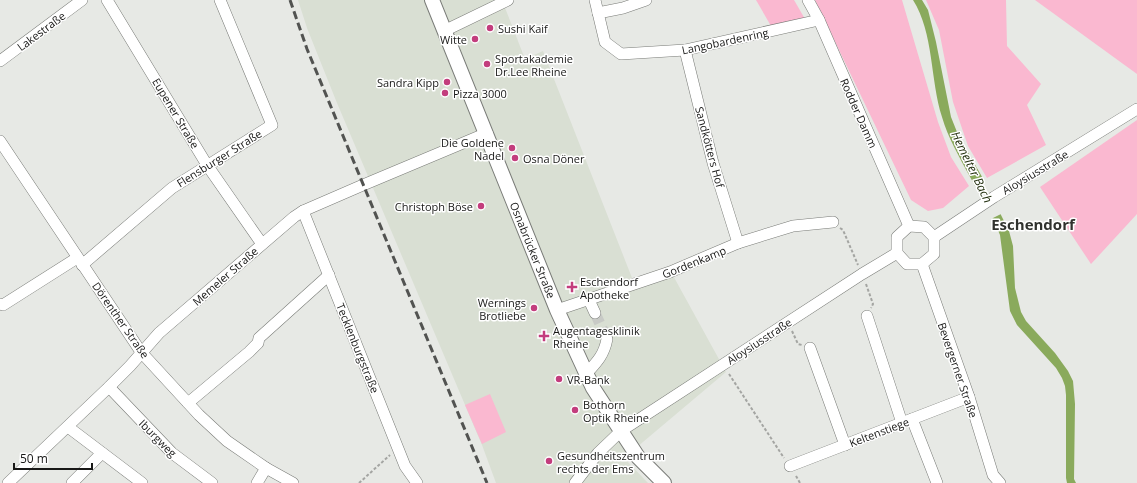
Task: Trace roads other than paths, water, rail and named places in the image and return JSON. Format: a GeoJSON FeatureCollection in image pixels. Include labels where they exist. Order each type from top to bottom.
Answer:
{"type":"FeatureCollection","features":[{"type":"Feature","properties":{"kind":"main road","name":"Osnabrücker Straße"},"geometry":{"type":"LineString","coordinates":[[432,0],[487,133],[557,310],[586,374],[593,388],[638,457],[664,483]]}},
{"type":"Feature","properties":{"kind":"street","name":"Lakestraße"},"geometry":{"type":"LineString","coordinates":[[0,61],[82,0]]}},
{"type":"Feature","properties":{"kind":"street","name":"Eupener Straße"},"geometry":{"type":"LineString","coordinates":[[107,0],[207,165],[262,244]]}},
{"type":"Feature","properties":{"kind":"street","name":"Flensburger Straße"},"geometry":{"type":"LineString","coordinates":[[0,304],[3,304],[79,261],[172,188],[272,125],[220,0]]}},
{"type":"Feature","properties":{"kind":"street"},"geometry":{"type":"LineString","coordinates":[[444,31],[508,0]]}},
{"type":"Feature","properties":{"kind":"street","name":"Langobardenring"},"geometry":{"type":"LineString","coordinates":[[596,0],[605,42],[621,54],[685,50],[819,20]]}},
{"type":"Feature","properties":{"kind":"street"},"geometry":{"type":"LineString","coordinates":[[598,13],[622,8],[646,0]]}},
{"type":"Feature","properties":{"kind":"street","name":"Rodder Damm"},"geometry":{"type":"LineString","coordinates":[[808,0],[819,20],[909,226]]}},
{"type":"Feature","properties":{"kind":"street","name":"Sandkötters Hof"},"geometry":{"type":"LineString","coordinates":[[685,50],[713,164],[738,243]]}},
{"type":"Feature","properties":{"kind":"street","name":"Aloysiusstraße"},"geometry":{"type":"LineString","coordinates":[[934,238],[984,203],[1137,109]]}},
{"type":"Feature","properties":{"kind":"street","name":"Memeler Straße"},"geometry":{"type":"LineString","coordinates":[[8,483],[109,387],[159,333],[294,217],[303,211],[487,133]]}},
{"type":"Feature","properties":{"kind":"street","name":"Dörenther Straße"},"geometry":{"type":"LineString","coordinates":[[0,141],[141,352],[188,403],[227,441],[266,468],[293,483]]}},
{"type":"Feature","properties":{"kind":"street","name":"Tecklenburgstraße"},"geometry":{"type":"LineString","coordinates":[[303,211],[405,466],[418,483]]}},
{"type":"Feature","properties":{"kind":"street","name":"Gordenkamp"},"geometry":{"type":"LineString","coordinates":[[557,310],[670,272],[738,243],[793,226],[833,222]]}},
{"type":"Feature","properties":{"kind":"street"},"geometry":{"type":"LineString","coordinates":[[909,226],[924,227],[934,238],[934,254],[922,264],[907,264],[897,253],[897,237],[909,226]]}},
{"type":"Feature","properties":{"kind":"street","name":"Aloysiusstraße"},"geometry":{"type":"LineString","coordinates":[[575,483],[598,453],[621,431],[897,253]]}},
{"type":"Feature","properties":{"kind":"street","name":"Bevergerner Straße"},"geometry":{"type":"LineString","coordinates":[[922,264],[969,397],[993,480]]}},
{"type":"Feature","properties":{"kind":"street"},"geometry":{"type":"LineString","coordinates":[[188,403],[249,352],[258,343],[259,338],[268,328],[329,276]]}},
{"type":"Feature","properties":{"kind":"street"},"geometry":{"type":"LineString","coordinates":[[589,300],[595,313]]}},
{"type":"Feature","properties":{"kind":"street"},"geometry":{"type":"LineString","coordinates":[[867,316],[907,421],[937,483]]}},
{"type":"Feature","properties":{"kind":"street"},"geometry":{"type":"LineString","coordinates":[[586,374],[605,350],[607,339]]}},
{"type":"Feature","properties":{"kind":"street"},"geometry":{"type":"LineString","coordinates":[[810,348],[845,445]]}},
{"type":"Feature","properties":{"kind":"street","name":"Iburgweg"},"geometry":{"type":"LineString","coordinates":[[109,387],[172,453],[212,483]]}},
{"type":"Feature","properties":{"kind":"street","name":"Keltenstiege"},"geometry":{"type":"LineString","coordinates":[[790,466],[969,397]]}},
{"type":"Feature","properties":{"kind":"street"},"geometry":{"type":"LineString","coordinates":[[68,427],[102,453],[129,479],[142,483]]}},
{"type":"Feature","properties":{"kind":"street"},"geometry":{"type":"LineString","coordinates":[[72,483],[102,453]]}},
{"type":"Feature","properties":{"kind":"street"},"geometry":{"type":"LineString","coordinates":[[257,483],[266,468]]}},
{"type":"Feature","properties":{"kind":"water","name":"Hemelter Bach"},"geometry":{"type":"Polygon","coordinates":[[[913,0],[922,0],[928,10],[951,117],[959,137],[981,175],[1009,231],[1013,246],[1015,288],[1021,312],[1026,321],[1055,353],[1068,371],[1073,381],[1075,404],[1074,479],[1076,483],[1067,483],[1066,478],[1065,386],[1056,368],[1017,325],[1010,311],[1000,235],[944,125],[935,88],[925,27],[913,0]]]}},
{"type":"Feature","properties":{"kind":"tunnel"},"geometry":{"type":"LineString","coordinates":[[595,313],[607,339]]}},
{"type":"Feature","properties":{"kind":"railway"},"geometry":{"type":"LineString","coordinates":[[290,0],[307,49],[487,483]]}},
{"type":"Feature","properties":{"kind":"place","name":"Sushi Kaif"},"geometry":{"type":"Point","coordinates":[490,28]}},
{"type":"Feature","properties":{"kind":"place","name":"Witte"},"geometry":{"type":"Point","coordinates":[475,39]}},
{"type":"Feature","properties":{"kind":"place","name":"Sportakademie Dr.Lee Rheine"},"geometry":{"type":"Point","coordinates":[487,64]}},
{"type":"Feature","properties":{"kind":"place","name":"Sandra Kipp"},"geometry":{"type":"Point","coordinates":[447,82]}},
{"type":"Feature","properties":{"kind":"place","name":"Pizza 3000"},"geometry":{"type":"Point","coordinates":[445,93]}},
{"type":"Feature","properties":{"kind":"place","name":"Die Goldene Nadel"},"geometry":{"type":"Point","coordinates":[512,148]}},
{"type":"Feature","properties":{"kind":"place","name":"Osna Döner"},"geometry":{"type":"Point","coordinates":[515,158]}},
{"type":"Feature","properties":{"kind":"place","name":"Christoph Böse"},"geometry":{"type":"Point","coordinates":[481,206]}},
{"type":"Feature","properties":{"kind":"place","name":"Eschendorf Apotheke"},"geometry":{"type":"Point","coordinates":[572,287]}},
{"type":"Feature","properties":{"kind":"place","name":"Wernings Brotliebe"},"geometry":{"type":"Point","coordinates":[534,308]}},
{"type":"Feature","properties":{"kind":"place","name":"Augentagesklinik Rheine"},"geometry":{"type":"Point","coordinates":[544,336]}},
{"type":"Feature","properties":{"kind":"place","name":"VR-Bank"},"geometry":{"type":"Point","coordinates":[559,379]}},
{"type":"Feature","properties":{"kind":"place","name":"Bothorn Optik Rheine"},"geometry":{"type":"Point","coordinates":[575,410]}},
{"type":"Feature","properties":{"kind":"place","name":"Gesundheitszentrum rechts der Ems"},"geometry":{"type":"Point","coordinates":[549,461]}},
{"type":"Feature","properties":{"kind":"district","name":"Eschendorf"},"geometry":{"type":"Point","coordinates":[1033,224]}}]}
